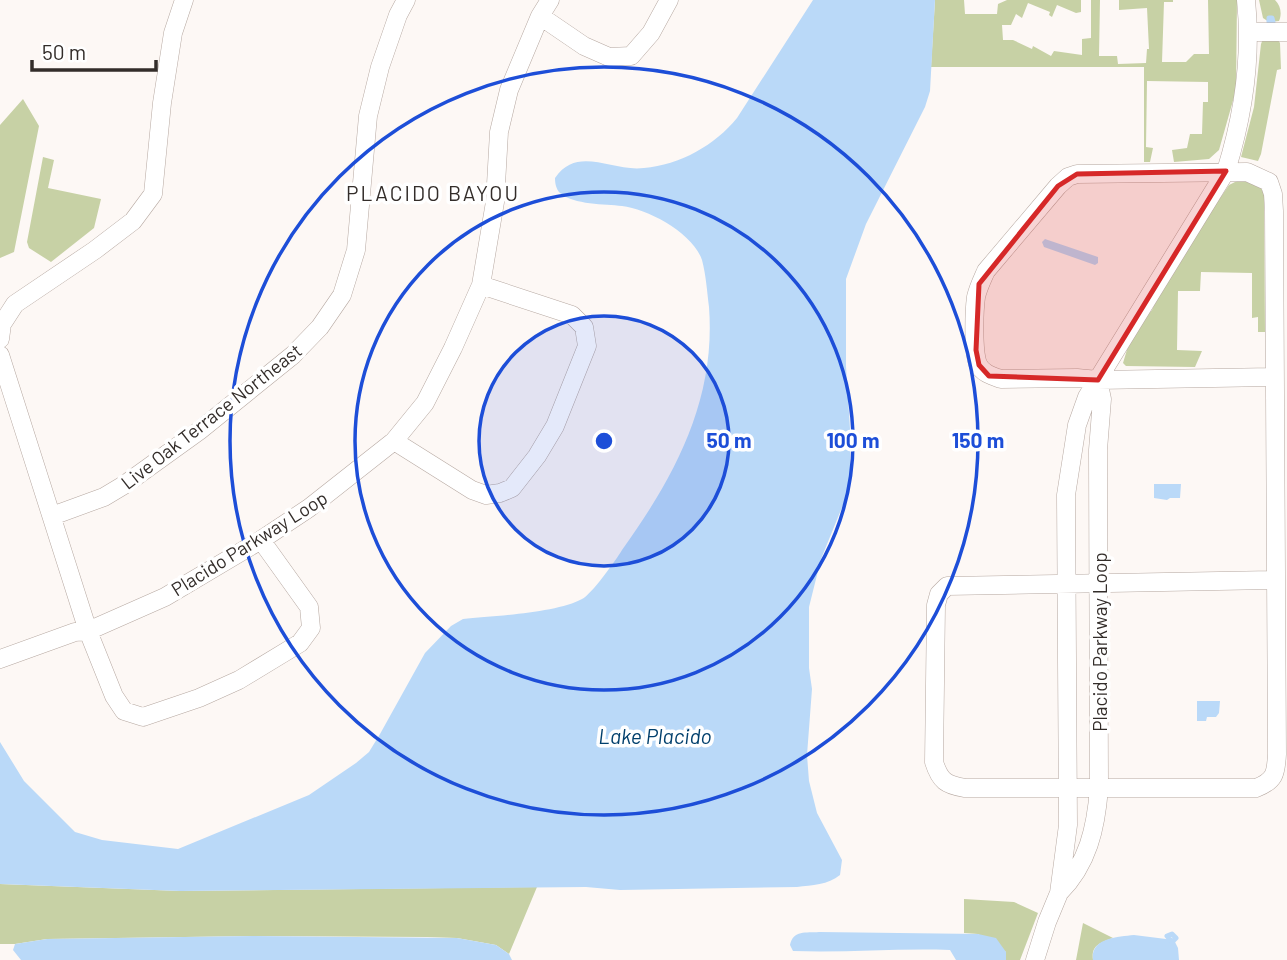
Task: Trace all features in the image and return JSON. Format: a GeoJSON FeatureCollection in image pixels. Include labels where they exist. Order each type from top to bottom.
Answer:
{"type":"FeatureCollection","features":[{"type":"Feature","properties":{"kind":"street"},"geometry":{"type":"LineString","coordinates":[[0,339],[2,324],[15,304],[133,221],[153,194],[162,103],[173,33],[184,0]]}},
{"type":"Feature","properties":{"kind":"street","name":"Live Oak Terrace Northeast"},"geometry":{"type":"LineString","coordinates":[[52,516],[104,497],[199,430],[293,355],[320,327],[342,295],[356,250],[368,116],[380,67],[406,0]]}},
{"type":"Feature","properties":{"kind":"street","name":"Placido Parkway Loop"},"geometry":{"type":"LineString","coordinates":[[0,659],[75,632],[88,631],[164,597],[261,540],[309,508],[394,441],[425,403],[481,285],[495,202],[499,132],[509,90],[540,16],[550,0]]}},
{"type":"Feature","properties":{"kind":"street"},"geometry":{"type":"LineString","coordinates":[[540,16],[584,46],[609,57],[631,56],[651,33],[669,0]]}},
{"type":"Feature","properties":{"kind":"street","name":"Placido Parkway Loop"},"geometry":{"type":"LineString","coordinates":[[1035,960],[1046,922],[1059,893],[1068,825],[1066,495],[1077,425],[1087,397],[1226,171],[1237,137],[1244,95],[1248,32],[1246,0]]}},
{"type":"Feature","properties":{"kind":"street"},"geometry":{"type":"LineString","coordinates":[[1248,32],[1287,32]]}},
{"type":"Feature","properties":{"kind":"street"},"geometry":{"type":"LineString","coordinates":[[1274,376],[1098,380],[1001,379],[989,376],[979,365],[976,350],[976,298],[986,271],[1068,177],[1077,174],[1226,171],[1247,172],[1269,182],[1273,194],[1277,754],[1276,772],[1267,784],[1256,788],[965,788],[947,786],[938,776],[934,762],[936,605],[939,594],[947,586],[1275,580]]}},
{"type":"Feature","properties":{"kind":"street"},"geometry":{"type":"LineString","coordinates":[[394,441],[472,490],[486,495],[512,488],[537,456],[555,426],[587,346],[584,327],[572,315],[481,285]]}},
{"type":"Feature","properties":{"kind":"street"},"geometry":{"type":"LineString","coordinates":[[0,355],[88,631],[114,696],[124,711],[143,717],[199,698],[239,680],[300,643],[311,628],[309,607],[261,540]]}},
{"type":"Feature","properties":{"kind":"street","name":"Placido Parkway Loop"},"geometry":{"type":"LineString","coordinates":[[1059,893],[1074,878],[1084,858],[1097,813],[1099,788],[1098,450],[1102,399],[1098,380]]}},
{"type":"Feature","properties":{"kind":"highlighted area"},"geometry":{"type":"Polygon","coordinates":[[[1226,171],[1098,380],[989,376],[979,365],[976,350],[979,284],[1058,186],[1077,174],[1226,171]]]}},
{"type":"Feature","properties":{"kind":"green space"},"geometry":{"type":"Polygon","coordinates":[[[935,0],[964,0],[965,14],[997,14],[998,4],[1007,0],[1081,0],[1081,12],[1076,13],[1057,5],[1052,17],[1050,12],[1028,3],[1022,18],[1016,14],[1011,25],[1002,25],[1003,40],[1013,40],[1032,49],[1033,46],[1051,56],[1054,51],[1082,55],[1082,39],[1091,38],[1091,0],[1100,0],[1099,56],[1117,56],[1118,64],[1146,63],[1149,49],[1147,8],[1119,10],[1119,0],[1173,0],[1164,2],[1162,62],[1186,62],[1194,54],[1209,54],[1208,0],[1237,0],[1236,90],[1219,150],[1209,159],[1174,162],[1172,150],[1187,148],[1190,134],[1202,134],[1203,102],[1208,102],[1208,82],[1147,81],[1146,147],[1153,148],[1150,162],[1144,162],[1144,67],[931,67],[935,0]]]}},
{"type":"Feature","properties":{"kind":"green space"},"geometry":{"type":"Polygon","coordinates":[[[1259,0],[1275,0],[1280,10],[1279,21],[1269,22],[1263,18],[1259,0]]]}},
{"type":"Feature","properties":{"kind":"green space"},"geometry":{"type":"Polygon","coordinates":[[[1277,38],[1280,43],[1281,69],[1277,70],[1258,161],[1241,157],[1254,107],[1261,44],[1263,39],[1277,38]]]}},
{"type":"Feature","properties":{"kind":"green space"},"geometry":{"type":"Polygon","coordinates":[[[23,99],[39,126],[14,252],[0,258],[0,125],[23,99]]]}},
{"type":"Feature","properties":{"kind":"green space"},"geometry":{"type":"Polygon","coordinates":[[[43,157],[54,160],[48,188],[101,199],[94,228],[51,262],[29,248],[27,242],[43,157]]]}},
{"type":"Feature","properties":{"kind":"green space"},"geometry":{"type":"Polygon","coordinates":[[[1241,179],[1261,183],[1264,195],[1265,332],[1258,332],[1258,317],[1252,318],[1252,273],[1201,272],[1200,291],[1178,291],[1177,350],[1202,351],[1195,367],[1126,366],[1123,363],[1132,333],[1152,310],[1165,279],[1229,185],[1241,179]]]}},
{"type":"Feature","properties":{"kind":"green space"},"geometry":{"type":"Polygon","coordinates":[[[0,884],[180,891],[537,887],[509,954],[496,945],[457,938],[427,937],[47,939],[0,944],[0,884]]]}},
{"type":"Feature","properties":{"kind":"green space"},"geometry":{"type":"Polygon","coordinates":[[[964,899],[1014,902],[1038,913],[1020,960],[1006,960],[1006,952],[978,934],[964,933],[964,899]]]}},
{"type":"Feature","properties":{"kind":"green space"},"geometry":{"type":"Polygon","coordinates":[[[1083,923],[1113,938],[1095,948],[1093,960],[1076,960],[1083,923]]]}},
{"type":"Feature","properties":{"kind":"water","name":"Lake Placido"},"geometry":{"type":"Polygon","coordinates":[[[813,0],[935,0],[930,91],[925,107],[866,224],[846,279],[850,481],[821,559],[809,607],[809,668],[812,689],[807,755],[809,781],[817,813],[842,860],[840,875],[825,883],[797,887],[620,890],[586,887],[180,891],[0,884],[0,742],[24,781],[75,832],[102,840],[178,849],[309,795],[356,763],[369,752],[425,653],[451,626],[463,619],[557,608],[582,599],[591,591],[659,494],[688,436],[706,374],[709,307],[702,260],[697,250],[680,232],[656,217],[633,208],[581,202],[566,197],[558,190],[555,178],[564,168],[574,163],[585,161],[644,168],[671,163],[707,145],[737,118],[813,0]]]}},
{"type":"Feature","properties":{"kind":"water"},"geometry":{"type":"Polygon","coordinates":[[[1045,239],[1098,257],[1098,263],[1095,265],[1044,247],[1042,242],[1045,239]]]}},
{"type":"Feature","properties":{"kind":"water"},"geometry":{"type":"Polygon","coordinates":[[[1154,484],[1181,484],[1180,498],[1154,498],[1154,484]]]}},
{"type":"Feature","properties":{"kind":"water"},"geometry":{"type":"Polygon","coordinates":[[[1197,701],[1220,701],[1219,713],[1216,717],[1207,717],[1206,721],[1197,721],[1197,701]]]}},
{"type":"Feature","properties":{"kind":"water"},"geometry":{"type":"Polygon","coordinates":[[[801,933],[978,934],[996,938],[1006,952],[1006,960],[956,960],[950,950],[793,951],[790,945],[794,937],[801,933]]]}},
{"type":"Feature","properties":{"kind":"water"},"geometry":{"type":"Polygon","coordinates":[[[1134,935],[1174,940],[1179,960],[1093,960],[1093,953],[1100,943],[1134,935]]]}},
{"type":"Feature","properties":{"kind":"water"},"geometry":{"type":"Polygon","coordinates":[[[253,936],[457,938],[496,945],[509,954],[512,960],[21,960],[13,950],[15,944],[47,939],[253,936]]]}},
{"type":"Feature","properties":{"kind":"waterway"},"geometry":{"type":"LineString","coordinates":[[1269,18],[1272,18],[1273,22],[1269,22],[1269,18]]}},
{"type":"Feature","properties":{"kind":"waterway"},"geometry":{"type":"LineString","coordinates":[[1172,934],[1176,938],[1172,942],[1167,936],[1172,934]]}},
{"type":"Feature","properties":{"kind":"district","name":"PLACIDO BAYOU"},"geometry":{"type":"Point","coordinates":[433,192]}}]}
